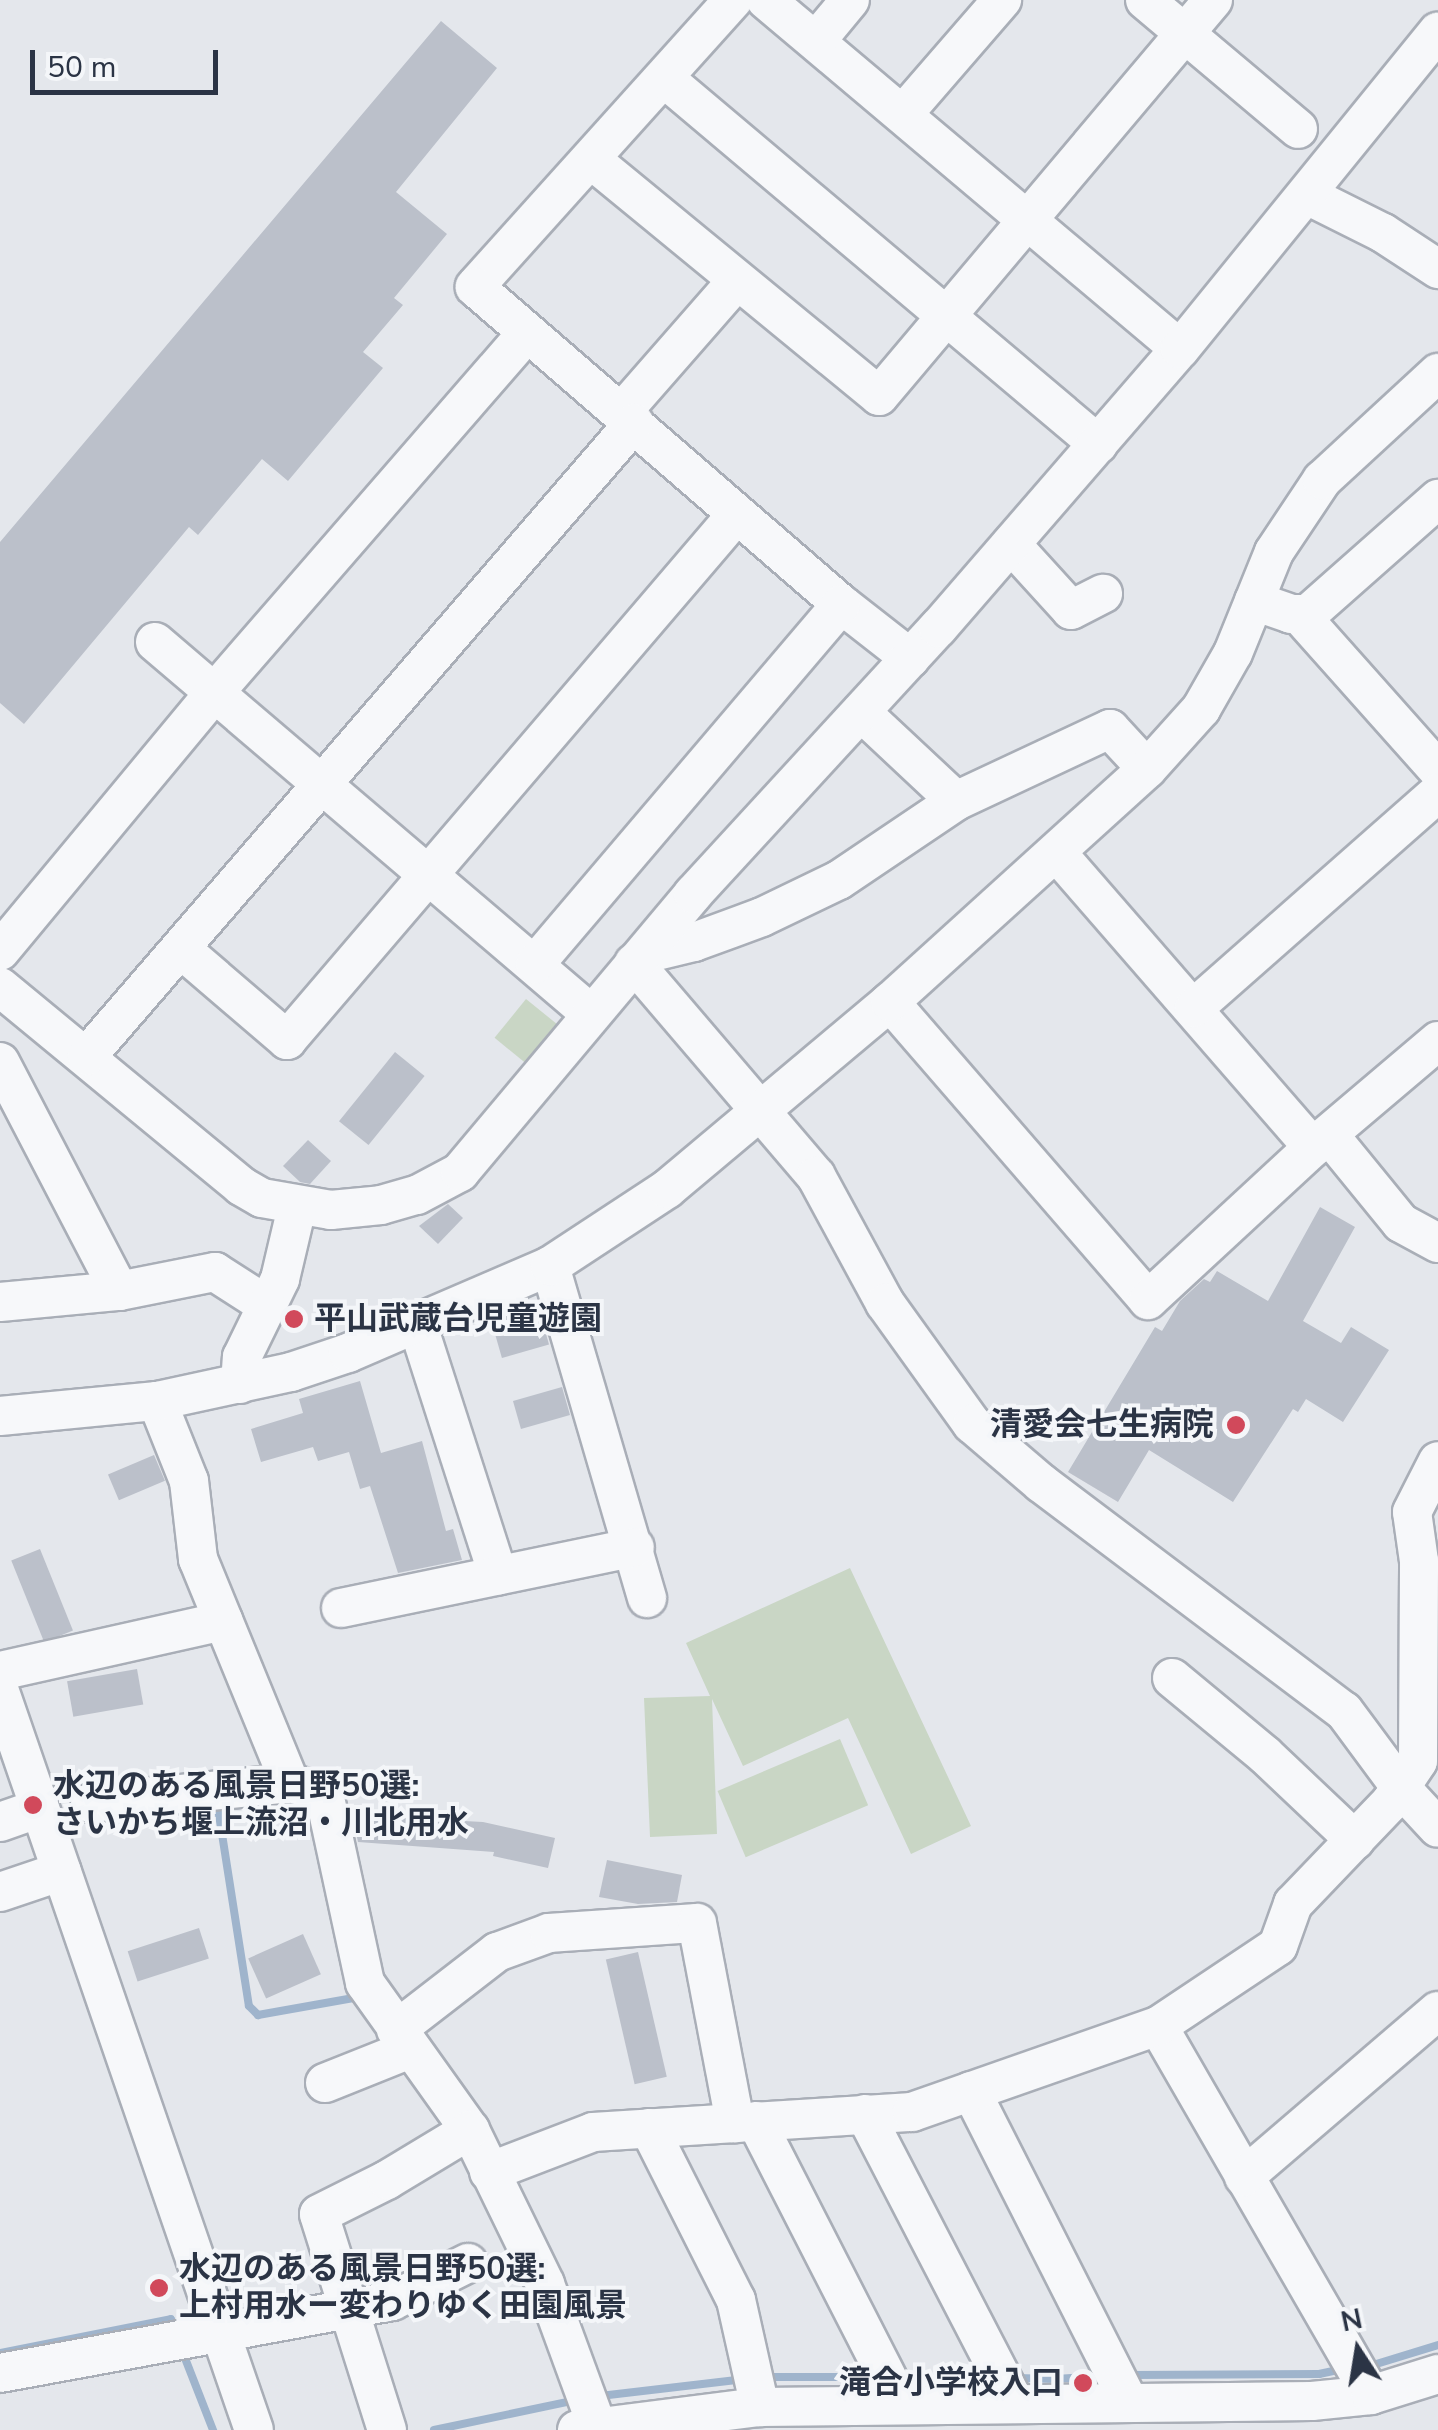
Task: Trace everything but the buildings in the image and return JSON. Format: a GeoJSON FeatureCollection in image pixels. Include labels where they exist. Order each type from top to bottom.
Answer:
{"type":"FeatureCollection","features":[{"type":"Feature","properties":{"kind":"street"},"geometry":{"type":"LineString","coordinates":[[733,0],[475,287],[841,604],[910,658]]}},
{"type":"Feature","properties":{"kind":"street"},"geometry":{"type":"LineString","coordinates":[[766,0],[1180,349]]}},
{"type":"Feature","properties":{"kind":"street"},"geometry":{"type":"LineString","coordinates":[[816,40],[850,0]]}},
{"type":"Feature","properties":{"kind":"street"},"geometry":{"type":"LineString","coordinates":[[904,113],[1002,0]]}},
{"type":"Feature","properties":{"kind":"street"},"geometry":{"type":"LineString","coordinates":[[1145,0],[1298,129]]}},
{"type":"Feature","properties":{"kind":"street"},"geometry":{"type":"LineString","coordinates":[[592,161],[880,396],[1213,0]]}},
{"type":"Feature","properties":{"kind":"street"},"geometry":{"type":"LineString","coordinates":[[0,1048],[11,995],[242,1186],[262,1198],[331,1210],[381,1205],[417,1195],[460,1172],[693,894],[910,658],[1180,349],[1438,32]]}},
{"type":"Feature","properties":{"kind":"street"},"geometry":{"type":"LineString","coordinates":[[664,78],[1098,444]]}},
{"type":"Feature","properties":{"kind":"street"},"geometry":{"type":"LineString","coordinates":[[1307,195],[1383,233],[1438,269]]}},
{"type":"Feature","properties":{"kind":"street"},"geometry":{"type":"LineString","coordinates":[[87,1056],[628,418],[736,282]]}},
{"type":"Feature","properties":{"kind":"street"},"geometry":{"type":"LineString","coordinates":[[0,951],[214,692],[527,333]]}},
{"type":"Feature","properties":{"kind":"street"},"geometry":{"type":"LineString","coordinates":[[0,1416],[157,1401],[240,1384],[348,1353],[550,1266],[667,1188],[890,1002],[1147,769],[1201,709],[1233,653],[1274,552],[1322,480],[1438,373]]}},
{"type":"Feature","properties":{"kind":"street"},"geometry":{"type":"LineString","coordinates":[[1254,601],[1308,614],[1438,499]]}},
{"type":"Feature","properties":{"kind":"street"},"geometry":{"type":"LineString","coordinates":[[181,949],[286,1040],[737,514]]}},
{"type":"Feature","properties":{"kind":"street"},"geometry":{"type":"LineString","coordinates":[[1011,544],[1071,610],[1103,594]]}},
{"type":"Feature","properties":{"kind":"street"},"geometry":{"type":"LineString","coordinates":[[535,964],[841,604]]}},
{"type":"Feature","properties":{"kind":"street"},"geometry":{"type":"LineString","coordinates":[[1299,614],[1438,770]]}},
{"type":"Feature","properties":{"kind":"street"},"geometry":{"type":"LineString","coordinates":[[155,642],[590,1013]]}},
{"type":"Feature","properties":{"kind":"street"},"geometry":{"type":"LineString","coordinates":[[861,712],[956,801]]}},
{"type":"Feature","properties":{"kind":"street"},"geometry":{"type":"LineString","coordinates":[[639,959],[762,917],[838,880],[956,801],[1110,729],[1147,769]]}},
{"type":"Feature","properties":{"kind":"street"},"geometry":{"type":"LineString","coordinates":[[1194,1008],[1438,794]]}},
{"type":"Feature","properties":{"kind":"street"},"geometry":{"type":"LineString","coordinates":[[1057,853],[1194,1008],[1400,1223],[1438,1243]]}},
{"type":"Feature","properties":{"kind":"street"},"geometry":{"type":"LineString","coordinates":[[639,959],[816,1176],[885,1302],[972,1424],[1041,1483],[1344,1711],[1401,1788],[1438,1828]]}},
{"type":"Feature","properties":{"kind":"street"},"geometry":{"type":"LineString","coordinates":[[890,1002],[1148,1300],[1321,1141],[1436,1048]]}},
{"type":"Feature","properties":{"kind":"street"},"geometry":{"type":"LineString","coordinates":[[0,1062],[120,1291]]}},
{"type":"Feature","properties":{"kind":"street"},"geometry":{"type":"LineString","coordinates":[[240,1384],[248,1339],[268,1306],[287,1255],[297,1207]]}},
{"type":"Feature","properties":{"kind":"street"},"geometry":{"type":"LineString","coordinates":[[550,1266],[647,1598]]}},
{"type":"Feature","properties":{"kind":"street"},"geometry":{"type":"LineString","coordinates":[[0,1302],[120,1291],[215,1272],[268,1306]]}},
{"type":"Feature","properties":{"kind":"street"},"geometry":{"type":"LineString","coordinates":[[418,1326],[498,1575]]}},
{"type":"Feature","properties":{"kind":"street"},"geometry":{"type":"LineString","coordinates":[[157,1401],[189,1481],[198,1559],[290,1783]]}},
{"type":"Feature","properties":{"kind":"street"},"geometry":{"type":"LineString","coordinates":[[489,2172],[593,2132],[912,2112],[1158,2026],[1278,1946],[1293,1904],[1401,1788],[1418,1761],[1429,1563],[1412,1512],[1438,1461]]}},
{"type":"Feature","properties":{"kind":"street"},"geometry":{"type":"LineString","coordinates":[[342,1608],[634,1547]]}},
{"type":"Feature","properties":{"kind":"street"},"geometry":{"type":"LineString","coordinates":[[0,1671],[222,1621]]}},
{"type":"Feature","properties":{"kind":"street"},"geometry":{"type":"LineString","coordinates":[[1172,1678],[1265,1755],[1354,1840]]}},
{"type":"Feature","properties":{"kind":"street"},"geometry":{"type":"LineString","coordinates":[[0,1692],[62,1871],[191,2335],[254,2430]]}},
{"type":"Feature","properties":{"kind":"street"},"geometry":{"type":"LineString","coordinates":[[90,1803],[290,1783],[324,1793],[365,1983],[470,2130],[546,2284],[587,2413],[755,2388]]}},
{"type":"Feature","properties":{"kind":"street"},"geometry":{"type":"LineString","coordinates":[[0,1822],[40,1808]]}},
{"type":"Feature","properties":{"kind":"street"},"geometry":{"type":"LineString","coordinates":[[0,1892],[62,1871]]}},
{"type":"Feature","properties":{"kind":"street"},"geometry":{"type":"LineString","coordinates":[[325,2083],[403,2040],[498,1952],[549,1932],[697,1923],[745,2122],[891,2383]]}},
{"type":"Feature","properties":{"kind":"street"},"geometry":{"type":"LineString","coordinates":[[1244,2177],[1438,2010]]}},
{"type":"Feature","properties":{"kind":"street"},"geometry":{"type":"LineString","coordinates":[[1158,2026],[1372,2395]]}},
{"type":"Feature","properties":{"kind":"street"},"geometry":{"type":"LineString","coordinates":[[971,2091],[1129,2402]]}},
{"type":"Feature","properties":{"kind":"street"},"geometry":{"type":"LineString","coordinates":[[865,2114],[1005,2386]]}},
{"type":"Feature","properties":{"kind":"street"},"geometry":{"type":"LineString","coordinates":[[649,2128],[736,2300],[755,2388],[798,2418],[891,2383],[1005,2386],[1129,2402],[1312,2401],[1372,2395],[1438,2374]]}},
{"type":"Feature","properties":{"kind":"street"},"geometry":{"type":"LineString","coordinates":[[386,2428],[319,2214],[387,2180],[470,2130]]}},
{"type":"Feature","properties":{"kind":"street"},"geometry":{"type":"LineString","coordinates":[[0,2373],[392,2301],[468,2263]]}},
{"type":"Feature","properties":{"kind":"green space"},"geometry":{"type":"Polygon","coordinates":[[[526,999],[558,1025],[526,1064],[495,1038],[526,999]]]}},
{"type":"Feature","properties":{"kind":"green space"},"geometry":{"type":"Polygon","coordinates":[[[850,1568],[971,1826],[911,1854],[848,1718],[743,1766],[712,1699],[717,1834],[650,1837],[644,1698],[710,1696],[686,1643],[850,1568]]]}},
{"type":"Feature","properties":{"kind":"green space"},"geometry":{"type":"Polygon","coordinates":[[[840,1739],[868,1805],[746,1857],[718,1791],[840,1739]]]}},
{"type":"Feature","properties":{"kind":"waterway"},"geometry":{"type":"LineString","coordinates":[[217,1802],[249,2006],[258,2015],[353,1998]]}},
{"type":"Feature","properties":{"kind":"waterway"},"geometry":{"type":"LineString","coordinates":[[0,2353],[171,2319],[175,2330]]}},
{"type":"Feature","properties":{"kind":"waterway"},"geometry":{"type":"LineString","coordinates":[[1373,2365],[1438,2345]]}},
{"type":"Feature","properties":{"kind":"waterway"},"geometry":{"type":"LineString","coordinates":[[183,2353],[213,2430]]}},
{"type":"Feature","properties":{"kind":"waterway"},"geometry":{"type":"LineString","coordinates":[[1132,2375],[1319,2374],[1342,2369]]}},
{"type":"Feature","properties":{"kind":"waterway"},"geometry":{"type":"LineString","coordinates":[[1056,2379],[1102,2376]]}},
{"type":"Feature","properties":{"kind":"waterway"},"geometry":{"type":"LineString","coordinates":[[764,2377],[874,2377]]}},
{"type":"Feature","properties":{"kind":"waterway"},"geometry":{"type":"LineString","coordinates":[[898,2377],[989,2378]]}},
{"type":"Feature","properties":{"kind":"waterway"},"geometry":{"type":"LineString","coordinates":[[1013,2378],[1056,2379],[1057,2383]]}},
{"type":"Feature","properties":{"kind":"waterway"},"geometry":{"type":"LineString","coordinates":[[600,2396],[745,2379]]}},
{"type":"Feature","properties":{"kind":"waterway"},"geometry":{"type":"LineString","coordinates":[[434,2430],[576,2400]]}},
{"type":"Feature","properties":{"kind":"place","name":"平山武蔵台児童遊園"},"geometry":{"type":"Point","coordinates":[294,1319]}},
{"type":"Feature","properties":{"kind":"place","name":"清愛会七生病院"},"geometry":{"type":"Point","coordinates":[1236,1425]}},
{"type":"Feature","properties":{"kind":"place","name":"水辺のある風景日野50選: さいかち堰上流沼・川北用水"},"geometry":{"type":"Point","coordinates":[33,1805]}},
{"type":"Feature","properties":{"kind":"place","name":"水辺のある風景日野50選: 上村用水ー変わりゆく田園風景"},"geometry":{"type":"Point","coordinates":[159,2288]}},
{"type":"Feature","properties":{"kind":"place","name":"滝合小学校入口"},"geometry":{"type":"Point","coordinates":[1083,2383]}}]}
